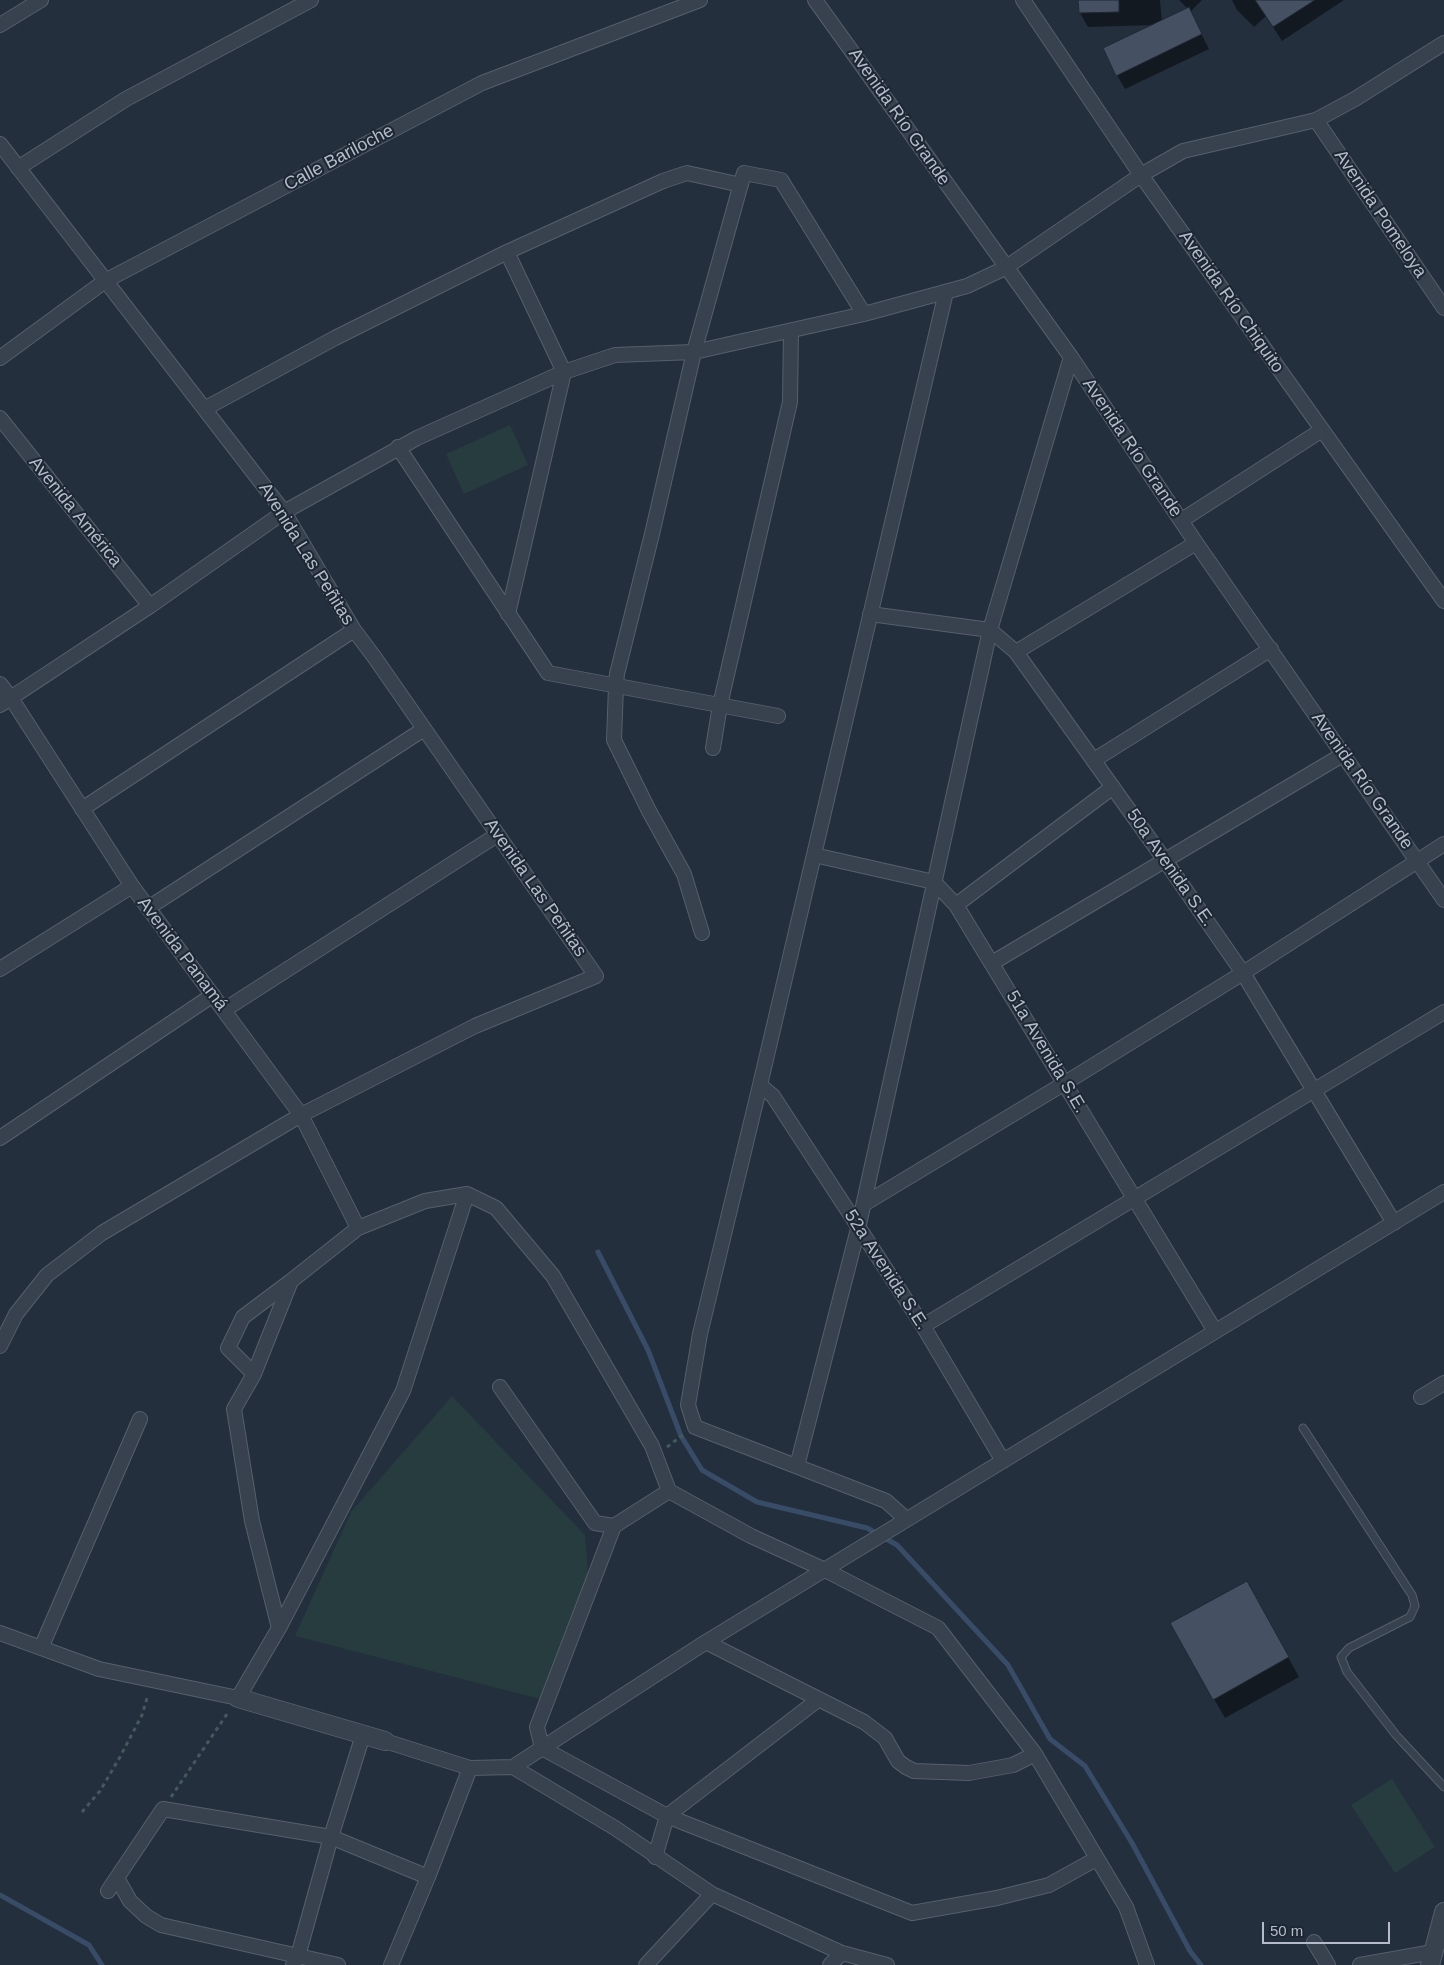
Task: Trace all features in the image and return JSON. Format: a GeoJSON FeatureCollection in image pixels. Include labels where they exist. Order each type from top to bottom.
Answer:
{"type":"FeatureCollection","features":[{"type":"Feature","properties":{"kind":"street"},"geometry":{"type":"LineString","coordinates":[[0,25],[41,0]]}},
{"type":"Feature","properties":{"kind":"street"},"geometry":{"type":"LineString","coordinates":[[18,168],[126,100],[311,0]]}},
{"type":"Feature","properties":{"kind":"street","name":"Calle Bariloche"},"geometry":{"type":"LineString","coordinates":[[0,358],[105,281],[482,83],[700,0]]}},
{"type":"Feature","properties":{"kind":"street","name":"Avenida Río Grande"},"geometry":{"type":"LineString","coordinates":[[815,0],[1005,268],[1071,357],[1196,543],[1444,900]]}},
{"type":"Feature","properties":{"kind":"street","name":"Avenida Río Chiquito"},"geometry":{"type":"LineString","coordinates":[[1023,0],[1141,175],[1444,601]]}},
{"type":"Feature","properties":{"kind":"street"},"geometry":{"type":"LineString","coordinates":[[6,702],[150,606],[284,512],[398,447],[564,372],[615,356],[694,352],[864,314],[967,286],[1005,268],[1093,210],[1141,175],[1183,150],[1316,120],[1355,100],[1444,43]]}},
{"type":"Feature","properties":{"kind":"street","name":"Avenida Pomeloya"},"geometry":{"type":"LineString","coordinates":[[1316,120],[1444,308]]}},
{"type":"Feature","properties":{"kind":"street","name":"Avenida Las Peñitas"},"geometry":{"type":"LineString","coordinates":[[0,144],[206,408],[284,512],[354,630],[596,976],[476,1026],[300,1115]]}},
{"type":"Feature","properties":{"kind":"street"},"geometry":{"type":"LineString","coordinates":[[702,933],[684,874],[649,811],[614,740],[616,686],[617,674],[694,352],[744,173],[781,180],[864,314]]}},
{"type":"Feature","properties":{"kind":"street"},"geometry":{"type":"LineString","coordinates":[[206,408],[335,338],[507,252],[663,181],[687,174],[741,185]]}},
{"type":"Feature","properties":{"kind":"street"},"geometry":{"type":"LineString","coordinates":[[507,252],[564,372],[508,614]]}},
{"type":"Feature","properties":{"kind":"street"},"geometry":{"type":"LineString","coordinates":[[906,1519],[886,1501],[695,1427],[688,1405],[700,1334],[946,292]]}},
{"type":"Feature","properties":{"kind":"street"},"geometry":{"type":"LineString","coordinates":[[714,748],[720,705],[790,402],[791,331]]}},
{"type":"Feature","properties":{"kind":"street"},"geometry":{"type":"LineString","coordinates":[[797,1466],[864,1204],[990,630],[1071,357]]}},
{"type":"Feature","properties":{"kind":"street","name":"Avenida América"},"geometry":{"type":"LineString","coordinates":[[0,418],[150,606]]}},
{"type":"Feature","properties":{"kind":"street"},"geometry":{"type":"LineString","coordinates":[[1182,520],[1322,430]]}},
{"type":"Feature","properties":{"kind":"street"},"geometry":{"type":"LineString","coordinates":[[398,447],[548,673],[778,716]]}},
{"type":"Feature","properties":{"kind":"street"},"geometry":{"type":"LineString","coordinates":[[1016,652],[1196,543]]}},
{"type":"Feature","properties":{"kind":"street"},"geometry":{"type":"LineString","coordinates":[[870,614],[990,630]]}},
{"type":"Feature","properties":{"kind":"street"},"geometry":{"type":"LineString","coordinates":[[82,809],[354,630]]}},
{"type":"Feature","properties":{"kind":"street","name":"50a Avenida S.E."},"geometry":{"type":"LineString","coordinates":[[990,630],[1016,652],[1243,973],[1394,1223]]}},
{"type":"Feature","properties":{"kind":"street"},"geometry":{"type":"LineString","coordinates":[[1094,760],[1271,649]]}},
{"type":"Feature","properties":{"kind":"street","name":"Avenida Panamá"},"geometry":{"type":"LineString","coordinates":[[0,684],[6,702],[82,809],[132,886],[300,1115],[358,1228]]}},
{"type":"Feature","properties":{"kind":"street"},"geometry":{"type":"LineString","coordinates":[[148,908],[424,729]]}},
{"type":"Feature","properties":{"kind":"street"},"geometry":{"type":"LineString","coordinates":[[992,963],[1164,859],[1344,754]]}},
{"type":"Feature","properties":{"kind":"street"},"geometry":{"type":"LineString","coordinates":[[956,905],[1113,787]]}},
{"type":"Feature","properties":{"kind":"street"},"geometry":{"type":"LineString","coordinates":[[224,1010],[497,835]]}},
{"type":"Feature","properties":{"kind":"street"},"geometry":{"type":"LineString","coordinates":[[864,1204],[1065,1084],[1444,844]]}},
{"type":"Feature","properties":{"kind":"street"},"geometry":{"type":"LineString","coordinates":[[814,855],[934,882]]}},
{"type":"Feature","properties":{"kind":"street","name":"51a Avenida S.E."},"geometry":{"type":"LineString","coordinates":[[934,882],[956,905],[1215,1331]]}},
{"type":"Feature","properties":{"kind":"street"},"geometry":{"type":"LineString","coordinates":[[0,969],[132,886]]}},
{"type":"Feature","properties":{"kind":"street"},"geometry":{"type":"LineString","coordinates":[[0,1138],[213,995]]}},
{"type":"Feature","properties":{"kind":"street"},"geometry":{"type":"LineString","coordinates":[[923,1326],[1444,1012]]}},
{"type":"Feature","properties":{"kind":"street","name":"52a Avenida S.E."},"geometry":{"type":"LineString","coordinates":[[760,1085],[773,1096],[923,1326],[1003,1461]]}},
{"type":"Feature","properties":{"kind":"street"},"geometry":{"type":"LineString","coordinates":[[0,1346],[16,1314],[47,1274],[102,1233],[300,1115]]}},
{"type":"Feature","properties":{"kind":"street"},"geometry":{"type":"LineString","coordinates":[[0,1632],[99,1669],[238,1698],[470,1768],[513,1766],[823,1569],[1444,1192]]}},
{"type":"Feature","properties":{"kind":"street"},"geometry":{"type":"LineString","coordinates":[[238,1698],[279,1628],[403,1391],[467,1194]]}},
{"type":"Feature","properties":{"kind":"street"},"geometry":{"type":"LineString","coordinates":[[254,1374],[228,1348],[243,1317],[358,1228],[425,1201],[467,1194],[496,1208],[553,1276],[647,1437],[669,1491],[750,1536],[823,1569],[938,1628],[1035,1754],[1126,1907],[1146,1965]]}},
{"type":"Feature","properties":{"kind":"street"},"geometry":{"type":"LineString","coordinates":[[279,1628],[252,1521],[234,1409],[254,1374],[291,1281]]}},
{"type":"Feature","properties":{"kind":"street"},"geometry":{"type":"LineString","coordinates":[[1421,1397],[1444,1383]]}},
{"type":"Feature","properties":{"kind":"street"},"geometry":{"type":"LineString","coordinates":[[500,1387],[595,1523],[614,1526]]}},
{"type":"Feature","properties":{"kind":"street"},"geometry":{"type":"LineString","coordinates":[[41,1648],[140,1419]]}},
{"type":"Feature","properties":{"kind":"street"},"geometry":{"type":"LineString","coordinates":[[669,1491],[614,1526],[537,1727],[542,1748],[667,1816],[912,1913],[996,1898],[1049,1885],[1096,1859]]}},
{"type":"Feature","properties":{"kind":"street"},"geometry":{"type":"LineString","coordinates":[[706,1642],[864,1722],[885,1738],[898,1761],[914,1771],[969,1773],[1013,1765],[1035,1754]]}},
{"type":"Feature","properties":{"kind":"street"},"geometry":{"type":"LineString","coordinates":[[655,1856],[667,1816],[819,1699]]}},
{"type":"Feature","properties":{"kind":"street"},"geometry":{"type":"LineString","coordinates":[[296,1960],[331,1837],[363,1735]]}},
{"type":"Feature","properties":{"kind":"street"},"geometry":{"type":"LineString","coordinates":[[513,1766],[615,1828],[712,1894],[842,1953],[887,1965]]}},
{"type":"Feature","properties":{"kind":"street"},"geometry":{"type":"LineString","coordinates":[[391,1965],[428,1877],[470,1768]]}},
{"type":"Feature","properties":{"kind":"street"},"geometry":{"type":"LineString","coordinates":[[108,1891],[163,1809],[331,1837],[428,1877]]}},
{"type":"Feature","properties":{"kind":"street"},"geometry":{"type":"LineString","coordinates":[[117,1878],[130,1901],[146,1916],[160,1925],[296,1960],[338,1965]]}},
{"type":"Feature","properties":{"kind":"street"},"geometry":{"type":"LineString","coordinates":[[646,1965],[712,1894]]}},
{"type":"Feature","properties":{"kind":"street"},"geometry":{"type":"LineString","coordinates":[[1360,1965],[1432,1959],[1444,1912]]}},
{"type":"Feature","properties":{"kind":"street"},"geometry":{"type":"LineString","coordinates":[[1314,1942],[1328,1965]]}},
{"type":"Feature","properties":{"kind":"street"},"geometry":{"type":"LineString","coordinates":[[830,1965],[842,1953]]}},
{"type":"Feature","properties":{"kind":"lane"},"geometry":{"type":"LineString","coordinates":[[1303,1428],[1412,1595],[1415,1606],[1410,1617],[1349,1648],[1341,1657],[1347,1672],[1396,1735],[1444,1787]]}},
{"type":"Feature","properties":{"kind":"path"},"geometry":{"type":"LineString","coordinates":[[656,1456],[695,1427]]}},
{"type":"Feature","properties":{"kind":"path"},"geometry":{"type":"LineString","coordinates":[[82,1812],[100,1791],[120,1757],[142,1715],[153,1680]]}},
{"type":"Feature","properties":{"kind":"path"},"geometry":{"type":"LineString","coordinates":[[163,1809],[238,1698]]}},
{"type":"Feature","properties":{"kind":"green space"},"geometry":{"type":"Polygon","coordinates":[[[510,425],[528,465],[464,494],[446,454],[510,425]]]}},
{"type":"Feature","properties":{"kind":"green space"},"geometry":{"type":"Polygon","coordinates":[[[452,1396],[585,1535],[589,1583],[544,1700],[295,1636],[351,1512],[452,1396]]]}},
{"type":"Feature","properties":{"kind":"green space"},"geometry":{"type":"Polygon","coordinates":[[[1392,1779],[1435,1847],[1395,1873],[1351,1805],[1392,1779]]]}},
{"type":"Feature","properties":{"kind":"building"},"geometry":{"type":"Polygon","coordinates":[[[1078,0],[1119,0],[1119,12],[1079,13],[1078,0]]]}},
{"type":"Feature","properties":{"kind":"building"},"geometry":{"type":"Polygon","coordinates":[[[1255,0],[1315,0],[1273,27],[1255,0]]]}},
{"type":"Feature","properties":{"kind":"building"},"geometry":{"type":"Polygon","coordinates":[[[1189,7],[1202,34],[1116,76],[1103,48],[1189,7]]]}},
{"type":"Feature","properties":{"kind":"building"},"geometry":{"type":"Polygon","coordinates":[[[1247,1581],[1289,1657],[1213,1700],[1170,1623],[1247,1581]]]}},
{"type":"Feature","properties":{"kind":"waterway"},"geometry":{"type":"LineString","coordinates":[[598,1252],[648,1350],[681,1436],[702,1470],[757,1502],[867,1528],[897,1545],[1008,1665],[1050,1739],[1085,1766],[1132,1843],[1190,1951],[1201,1965]]}},
{"type":"Feature","properties":{"kind":"waterway"},"geometry":{"type":"LineString","coordinates":[[0,1895],[89,1945],[102,1965]]}}]}
